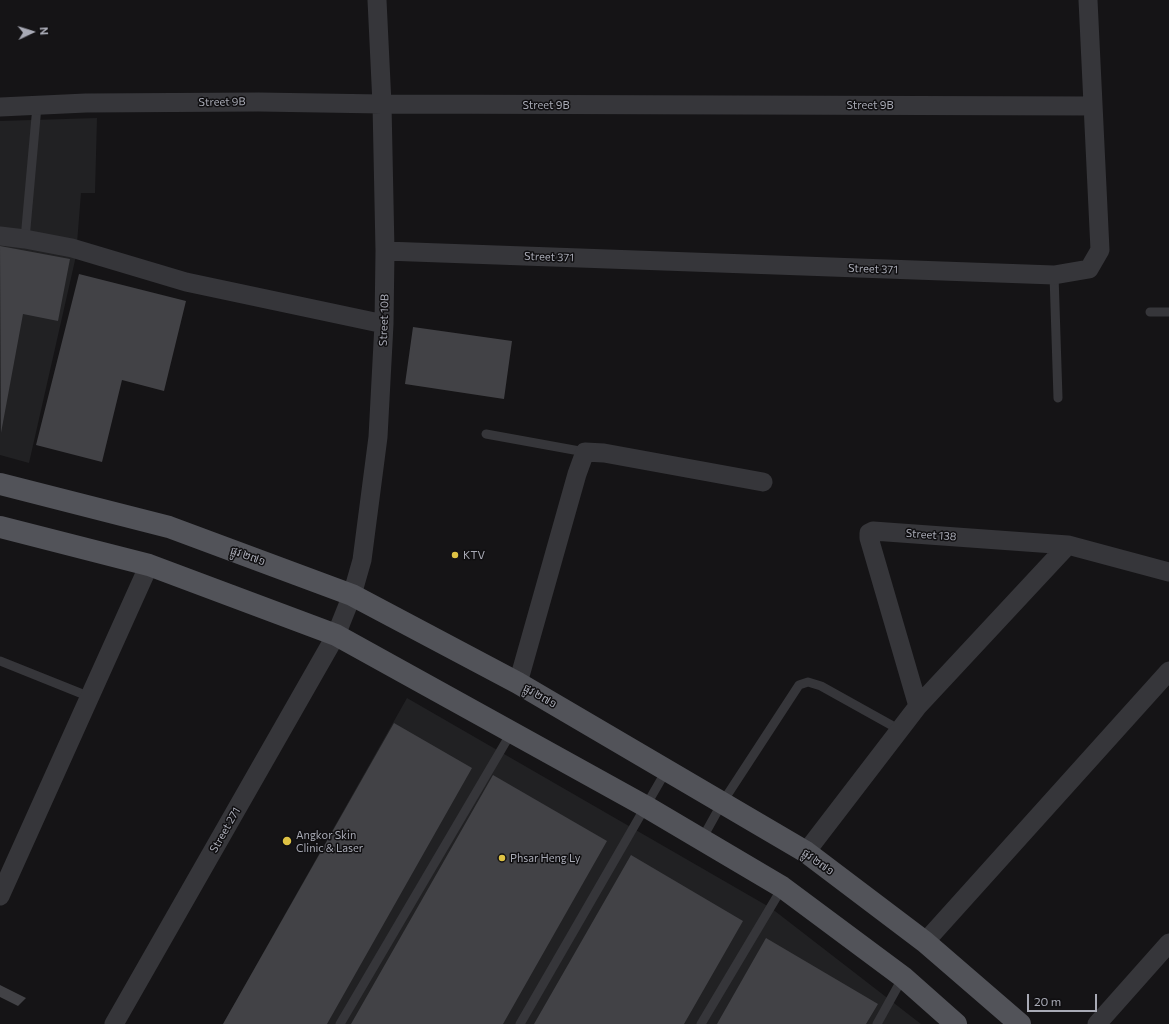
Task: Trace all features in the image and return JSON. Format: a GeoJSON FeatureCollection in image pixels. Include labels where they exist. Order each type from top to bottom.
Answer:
{"type":"FeatureCollection","features":[{"type":"Feature","properties":{"kind":"main road","name":"ផ្លូវ ២៧១"},"geometry":{"type":"LineString","coordinates":[[0,484],[169,527],[352,595],[518,683],[806,852],[925,942],[1020,1024]]}},
{"type":"Feature","properties":{"kind":"main road"},"geometry":{"type":"LineString","coordinates":[[0,527],[149,565],[336,635],[645,806],[782,887],[903,977],[956,1024]]}},
{"type":"Feature","properties":{"kind":"street","name":"Street 10B"},"geometry":{"type":"LineString","coordinates":[[336,635],[352,595],[362,560],[378,437],[384,324],[385,251],[382,104],[377,0]]}},
{"type":"Feature","properties":{"kind":"street","name":"Street 371"},"geometry":{"type":"LineString","coordinates":[[385,251],[1054,275],[1089,269],[1100,250],[1088,0]]}},
{"type":"Feature","properties":{"kind":"street","name":"Street 9B"},"geometry":{"type":"LineString","coordinates":[[0,107],[86,104],[258,102],[382,104],[1093,106]]}},
{"type":"Feature","properties":{"kind":"street"},"geometry":{"type":"LineString","coordinates":[[0,236],[72,248],[186,282],[384,324]]}},
{"type":"Feature","properties":{"kind":"street"},"geometry":{"type":"LineString","coordinates":[[518,683],[575,481],[586,452],[604,453],[763,482]]}},
{"type":"Feature","properties":{"kind":"street","name":"Street 138"},"geometry":{"type":"LineString","coordinates":[[918,706],[869,538],[869,533],[873,531],[1068,545],[1169,572]]}},
{"type":"Feature","properties":{"kind":"street"},"geometry":{"type":"LineString","coordinates":[[806,852],[918,706],[1068,545]]}},
{"type":"Feature","properties":{"kind":"street"},"geometry":{"type":"LineString","coordinates":[[0,896],[149,565]]}},
{"type":"Feature","properties":{"kind":"street","name":"Street 271"},"geometry":{"type":"LineString","coordinates":[[114,1024],[336,635]]}},
{"type":"Feature","properties":{"kind":"street"},"geometry":{"type":"LineString","coordinates":[[925,942],[1169,671]]}},
{"type":"Feature","properties":{"kind":"street"},"geometry":{"type":"LineString","coordinates":[[1097,1024],[1169,943]]}},
{"type":"Feature","properties":{"kind":"lane"},"geometry":{"type":"LineString","coordinates":[[25,239],[37,106]]}},
{"type":"Feature","properties":{"kind":"lane"},"geometry":{"type":"LineString","coordinates":[[1054,275],[1058,398]]}},
{"type":"Feature","properties":{"kind":"lane"},"geometry":{"type":"LineString","coordinates":[[1150,312],[1169,312]]}},
{"type":"Feature","properties":{"kind":"lane"},"geometry":{"type":"LineString","coordinates":[[486,434],[586,452]]}},
{"type":"Feature","properties":{"kind":"lane"},"geometry":{"type":"LineString","coordinates":[[0,661],[90,697]]}},
{"type":"Feature","properties":{"kind":"lane"},"geometry":{"type":"LineString","coordinates":[[702,840],[722,803],[798,685],[808,682],[821,686],[900,730]]}},
{"type":"Feature","properties":{"kind":"lane"},"geometry":{"type":"LineString","coordinates":[[340,1024],[511,732]]}},
{"type":"Feature","properties":{"kind":"lane"},"geometry":{"type":"LineString","coordinates":[[520,1024],[666,770]]}},
{"type":"Feature","properties":{"kind":"lane"},"geometry":{"type":"LineString","coordinates":[[701,1024],[782,887]]}},
{"type":"Feature","properties":{"kind":"lane"},"geometry":{"type":"LineString","coordinates":[[877,1024],[903,977]]}},
{"type":"Feature","properties":{"kind":"shaded area"},"geometry":{"type":"Polygon","coordinates":[[[97,118],[95,193],[81,193],[76,256],[29,463],[0,455],[0,121],[97,118]]]}},
{"type":"Feature","properties":{"kind":"shaded area","name":"Phsar Heng Ly"},"geometry":{"type":"Polygon","coordinates":[[[407,698],[771,908],[921,1024],[223,1024],[407,698]]]}},
{"type":"Feature","properties":{"kind":"building"},"geometry":{"type":"Polygon","coordinates":[[[0,246],[70,259],[58,321],[23,314],[1,433],[0,246]]]}},
{"type":"Feature","properties":{"kind":"building"},"geometry":{"type":"Polygon","coordinates":[[[79,274],[186,301],[164,391],[122,380],[102,462],[36,445],[79,274]]]}},
{"type":"Feature","properties":{"kind":"building"},"geometry":{"type":"Polygon","coordinates":[[[413,327],[512,341],[504,399],[405,384],[413,327]]]}},
{"type":"Feature","properties":{"kind":"building"},"geometry":{"type":"Polygon","coordinates":[[[394,723],[472,768],[327,1024],[223,1024],[394,723]]]}},
{"type":"Feature","properties":{"kind":"building"},"geometry":{"type":"Polygon","coordinates":[[[493,775],[607,841],[503,1024],[351,1024],[493,775]]]}},
{"type":"Feature","properties":{"kind":"building"},"geometry":{"type":"Polygon","coordinates":[[[631,855],[743,921],[684,1024],[534,1024],[631,855]]]}},
{"type":"Feature","properties":{"kind":"building"},"geometry":{"type":"Polygon","coordinates":[[[766,938],[878,1004],[866,1024],[717,1024],[766,938]]]}},
{"type":"Feature","properties":{"kind":"building"},"geometry":{"type":"Polygon","coordinates":[[[0,985],[26,998],[18,1006],[0,997],[0,985]]]}},
{"type":"Feature","properties":{"kind":"place","name":"KTV"},"geometry":{"type":"Point","coordinates":[455,555]}},
{"type":"Feature","properties":{"kind":"place","name":"Angkor Skin Clinic & Laser"},"geometry":{"type":"Point","coordinates":[287,841]}},
{"type":"Feature","properties":{"kind":"place","name":"Phsar Heng Ly"},"geometry":{"type":"Point","coordinates":[502,858]}}]}
